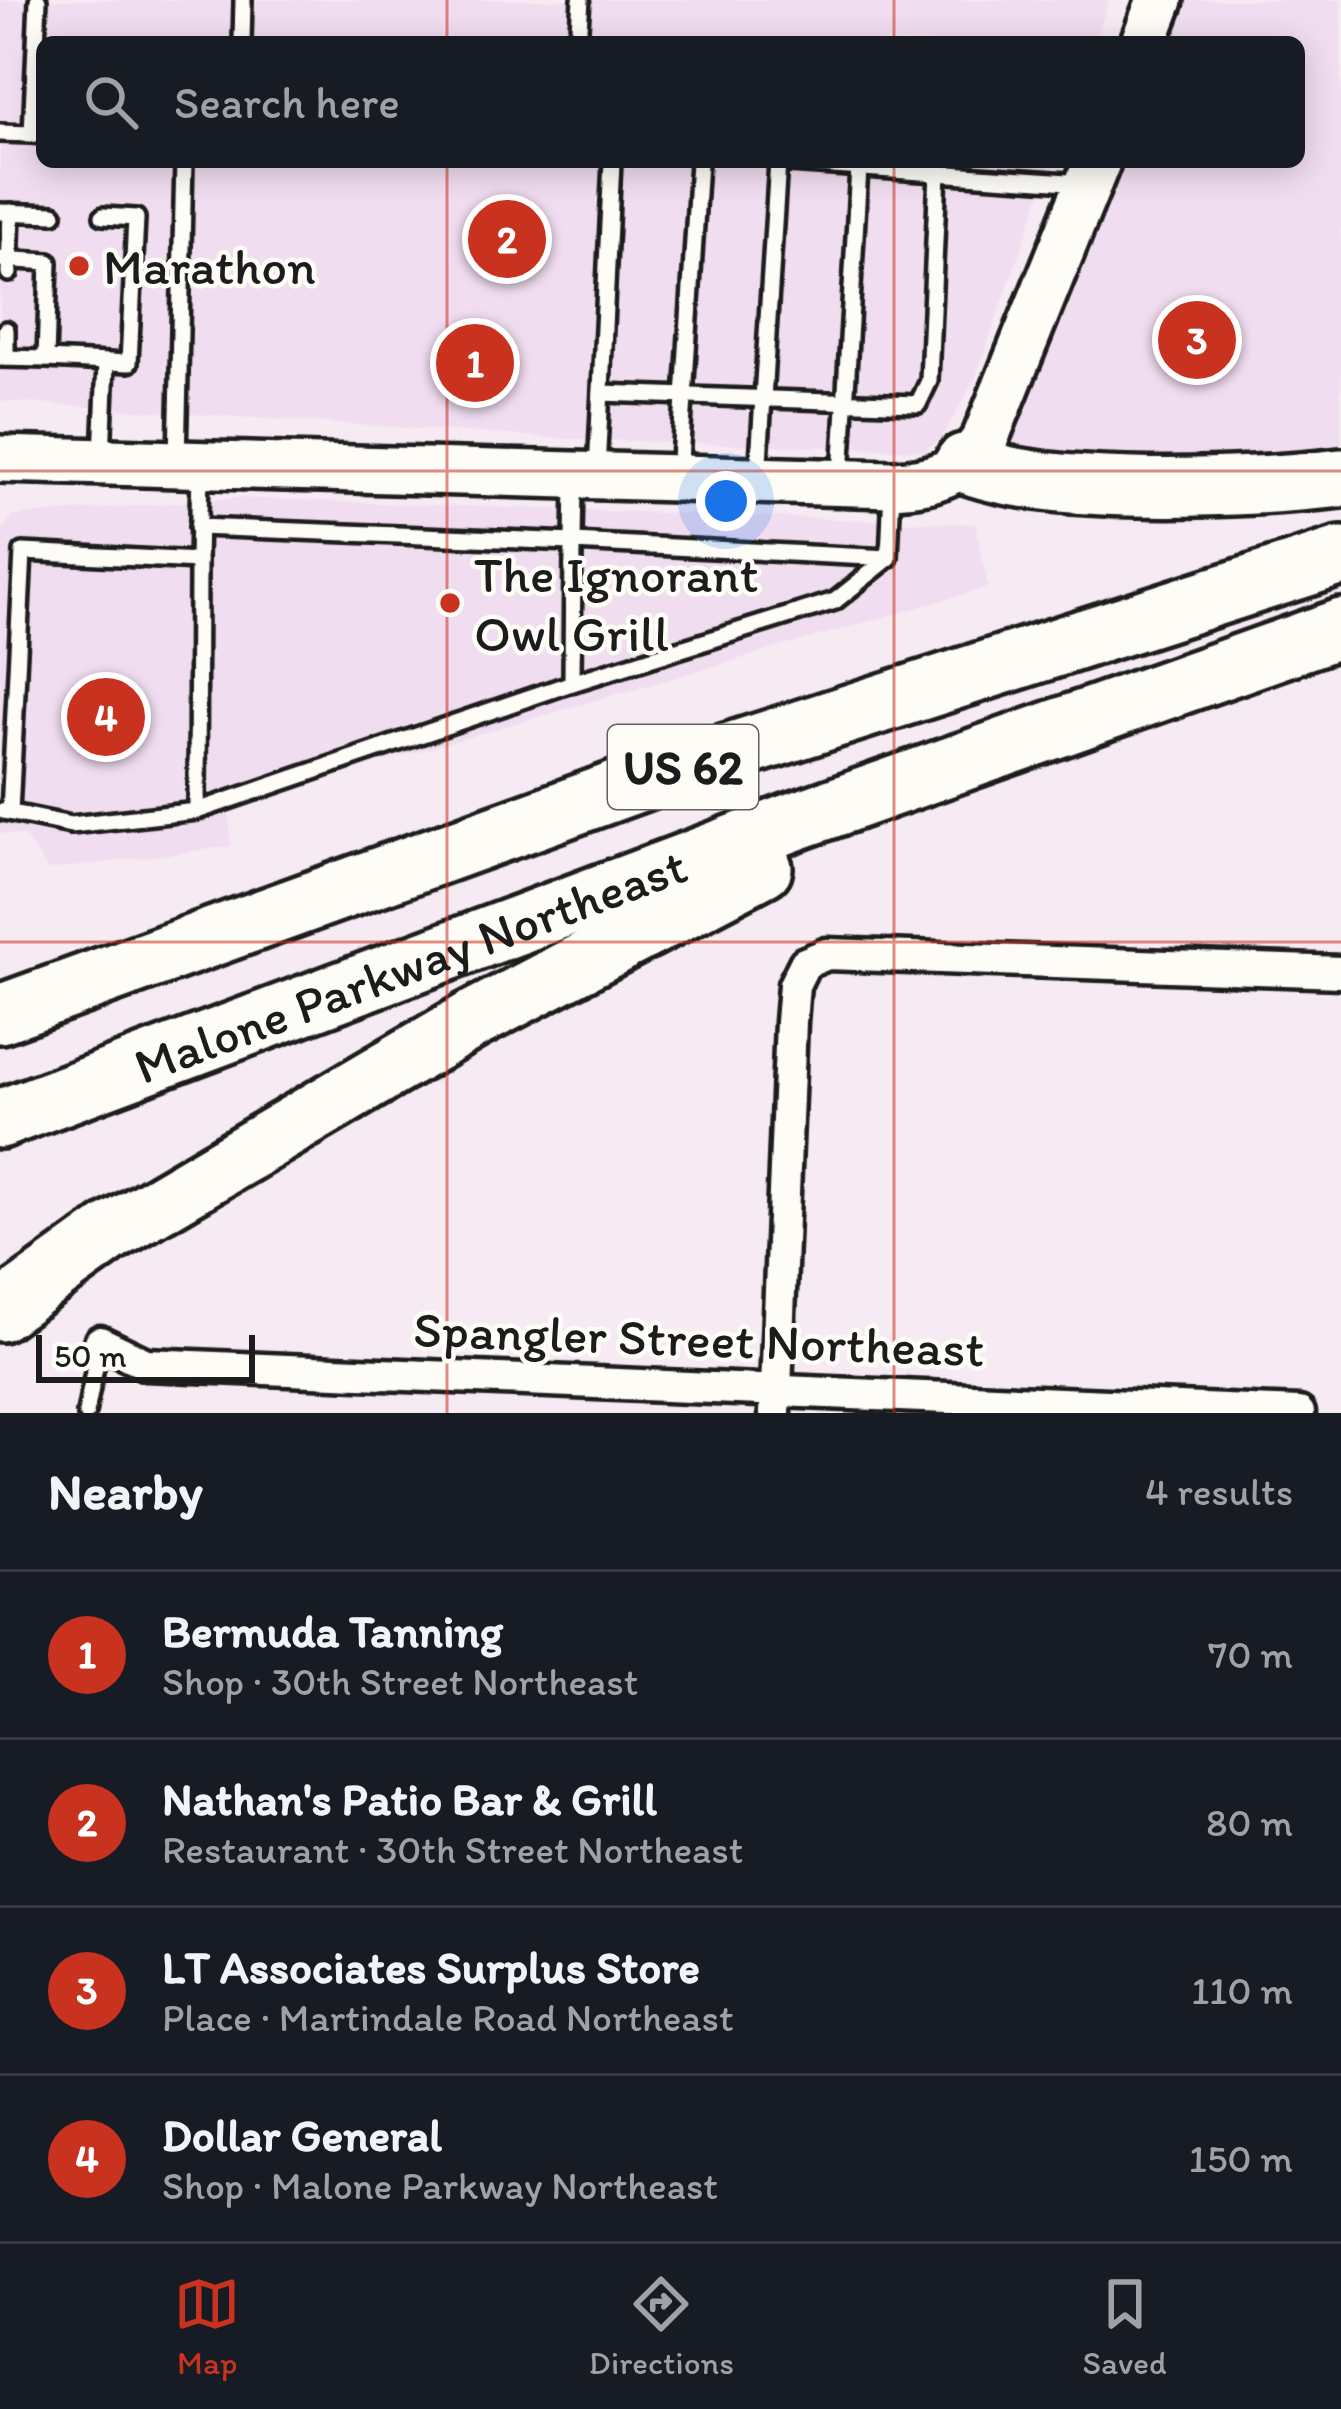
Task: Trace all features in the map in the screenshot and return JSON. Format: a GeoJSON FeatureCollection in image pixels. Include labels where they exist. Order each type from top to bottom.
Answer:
{"type":"FeatureCollection","features":[{"type":"Feature","properties":{"kind":"highway"},"geometry":{"type":"LineString","coordinates":[[964,463],[1037,482],[1240,485],[1341,478]]}},
{"type":"Feature","properties":{"kind":"highway","name":"Malone Parkway Northeast"},"geometry":{"type":"LineString","coordinates":[[16,1008],[665,773],[1341,556]]}},
{"type":"Feature","properties":{"kind":"highway","name":"US 62"},"geometry":{"type":"LineString","coordinates":[[1158,693],[1341,628]]}},
{"type":"Feature","properties":{"kind":"highway"},"geometry":{"type":"LineString","coordinates":[[0,1312],[110,1232],[594,952],[819,843],[1082,743],[1158,693]]}},
{"type":"Feature","properties":{"kind":"highway","name":"Malone Parkway Northeast"},"geometry":{"type":"LineString","coordinates":[[15,1113],[793,822],[1158,693]]}},
{"type":"Feature","properties":{"kind":"main road"},"geometry":{"type":"LineString","coordinates":[[1146,36],[1160,0]]}},
{"type":"Feature","properties":{"kind":"main road"},"geometry":{"type":"LineString","coordinates":[[0,459],[892,484],[932,479],[964,463],[994,420],[1092,172]]}},
{"type":"Feature","properties":{"kind":"street"},"geometry":{"type":"LineString","coordinates":[[776,1401],[791,1022],[794,985],[805,963],[827,954],[1341,972]]}},
{"type":"Feature","properties":{"kind":"street","name":"Spangler Street Northeast"},"geometry":{"type":"LineString","coordinates":[[100,1342],[146,1364],[776,1401],[1299,1413]]}},
{"type":"Feature","properties":{"kind":"lane"},"geometry":{"type":"LineString","coordinates":[[38,0],[38,36]]}},
{"type":"Feature","properties":{"kind":"lane"},"geometry":{"type":"LineString","coordinates":[[242,36],[243,0]]}},
{"type":"Feature","properties":{"kind":"lane"},"geometry":{"type":"LineString","coordinates":[[578,36],[581,0]]}},
{"type":"Feature","properties":{"kind":"lane"},"geometry":{"type":"LineString","coordinates":[[0,133],[36,135]]}},
{"type":"Feature","properties":{"kind":"lane"},"geometry":{"type":"LineString","coordinates":[[184,168],[188,463],[198,527],[197,811]]}},
{"type":"Feature","properties":{"kind":"lane"},"geometry":{"type":"LineString","coordinates":[[572,683],[573,542],[601,393],[612,168]]}},
{"type":"Feature","properties":{"kind":"lane"},"geometry":{"type":"LineString","coordinates":[[680,477],[699,168]]}},
{"type":"Feature","properties":{"kind":"lane"},"geometry":{"type":"LineString","coordinates":[[758,480],[776,168]]}},
{"type":"Feature","properties":{"kind":"lane"},"geometry":{"type":"LineString","coordinates":[[840,482],[859,168],[1092,172]]}},
{"type":"Feature","properties":{"kind":"lane"},"geometry":{"type":"LineString","coordinates":[[601,393],[913,405],[927,394],[938,172]]}},
{"type":"Feature","properties":{"kind":"lane"},"geometry":{"type":"LineString","coordinates":[[46,359],[49,262],[6,264],[6,212],[54,214]]}},
{"type":"Feature","properties":{"kind":"lane"},"geometry":{"type":"LineString","coordinates":[[6,330],[3,358],[129,363],[136,218],[103,216]]}},
{"type":"Feature","properties":{"kind":"lane"},"geometry":{"type":"LineString","coordinates":[[102,461],[106,363]]}},
{"type":"Feature","properties":{"kind":"lane"},"geometry":{"type":"LineString","coordinates":[[198,561],[22,552],[5,811],[71,825],[197,811],[572,683],[835,601],[889,558],[892,484]]}},
{"type":"Feature","properties":{"kind":"lane"},"geometry":{"type":"LineString","coordinates":[[198,527],[889,558]]}},
{"type":"Feature","properties":{"kind":"lane"},"geometry":{"type":"LineString","coordinates":[[86,1413],[100,1342]]}},
{"type":"Feature","properties":{"kind":"shaded area"},"geometry":{"type":"Polygon","coordinates":[[[0,0],[1109,0],[1096,36],[36,36],[36,168],[1050,168],[975,379],[941,439],[924,450],[571,439],[0,401],[0,0]]]}},
{"type":"Feature","properties":{"kind":"shaded area"},"geometry":{"type":"Polygon","coordinates":[[[1184,0],[1341,0],[1341,474],[1019,458],[1011,445],[1115,168],[1305,168],[1305,36],[1169,36],[1184,0]]]}},
{"type":"Feature","properties":{"kind":"shaded area"},"geometry":{"type":"Polygon","coordinates":[[[234,498],[975,524],[988,587],[361,768],[229,811],[231,846],[48,870],[24,836],[0,833],[0,533],[13,516],[234,498]]]}},
{"type":"Feature","properties":{"kind":"place","name":"Nathan's Patio Bar & Grill"},"geometry":{"type":"Point","coordinates":[507,239]}},
{"type":"Feature","properties":{"kind":"place","name":"Marathon"},"geometry":{"type":"Point","coordinates":[79,266]}},
{"type":"Feature","properties":{"kind":"place","name":"LT Associates Surplus Store"},"geometry":{"type":"Point","coordinates":[1197,340]}},
{"type":"Feature","properties":{"kind":"place","name":"Bermuda Tanning"},"geometry":{"type":"Point","coordinates":[475,363]}},
{"type":"Feature","properties":{"kind":"place","name":"The Ignorant Owl Grill"},"geometry":{"type":"Point","coordinates":[450,603]}},
{"type":"Feature","properties":{"kind":"place","name":"Dollar General"},"geometry":{"type":"Point","coordinates":[106,717]}}]}
